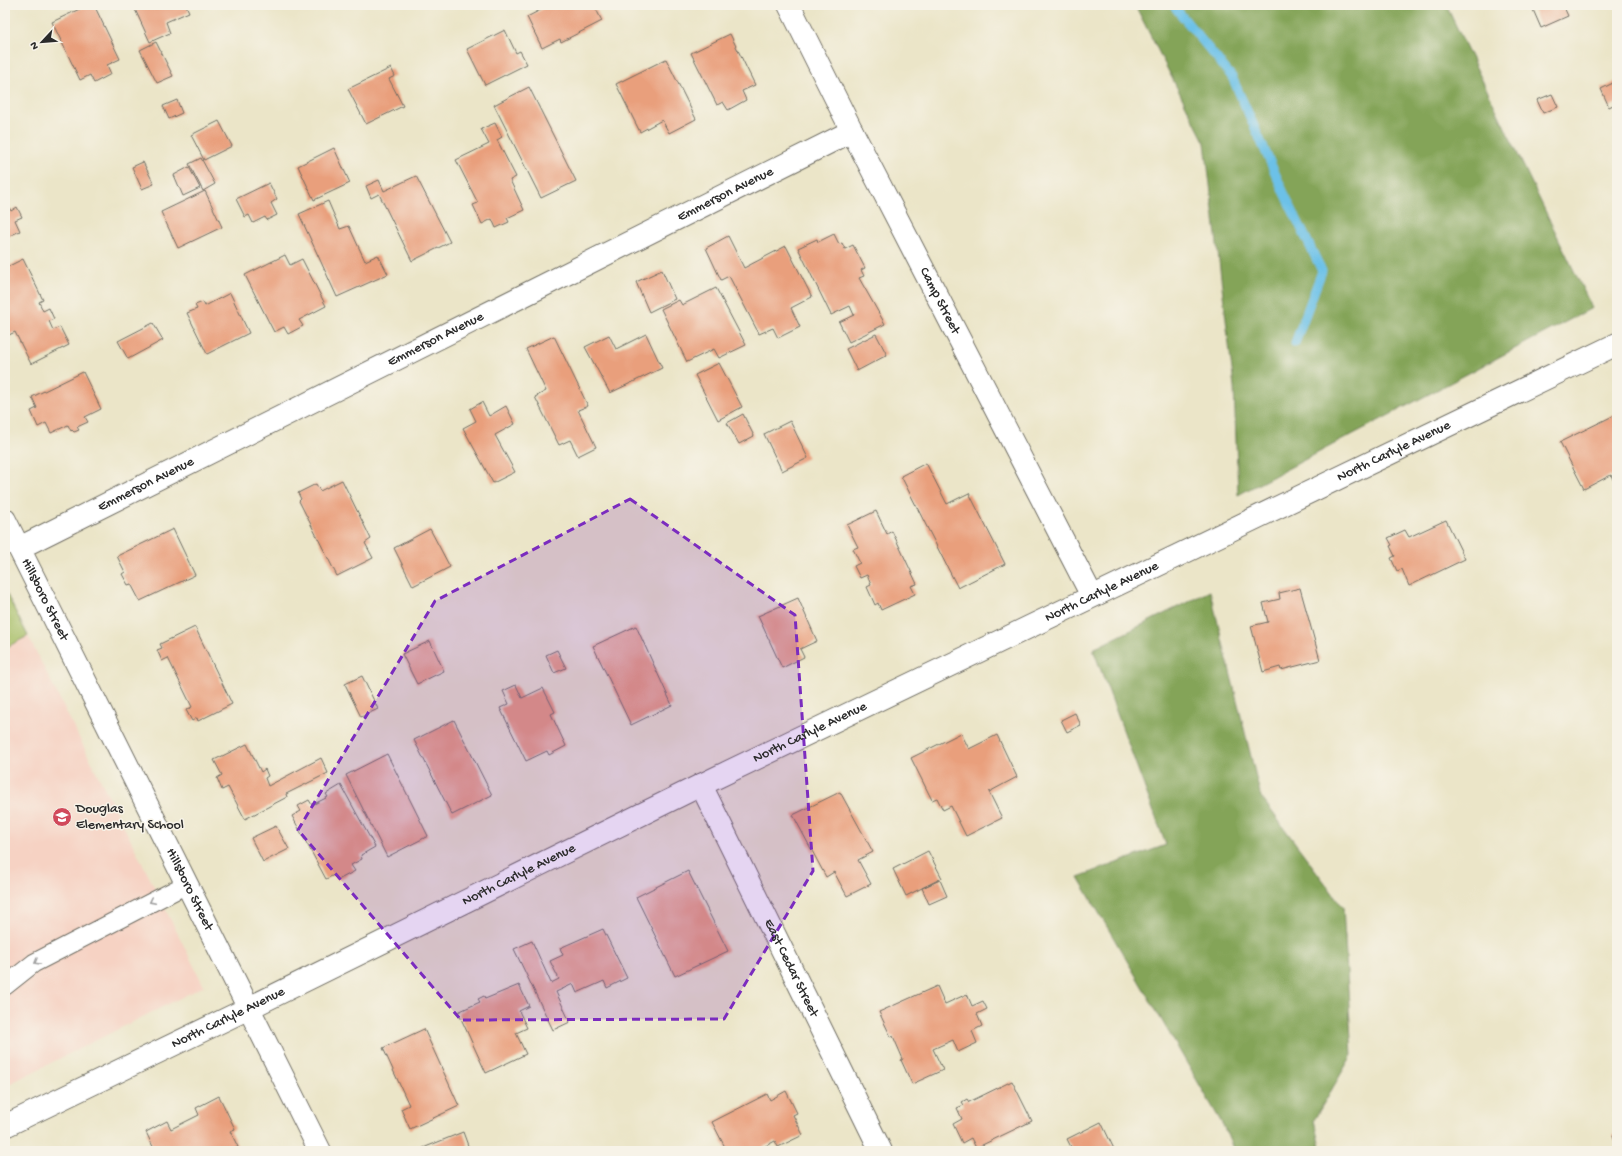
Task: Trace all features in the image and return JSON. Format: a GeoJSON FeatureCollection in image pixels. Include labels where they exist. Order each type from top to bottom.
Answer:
{"type":"FeatureCollection","features":[{"type":"Feature","properties":{"kind":"street","name":"Camp Street"},"geometry":{"type":"LineString","coordinates":[[789,5],[852,131],[1092,596]]}},
{"type":"Feature","properties":{"kind":"street","name":"Emmerson Avenue"},"geometry":{"type":"LineString","coordinates":[[19,548],[852,131]]}},
{"type":"Feature","properties":{"kind":"street","name":"North Carlyle Avenue"},"geometry":{"type":"LineString","coordinates":[[5,1126],[249,1008],[701,785],[1617,344]]}},
{"type":"Feature","properties":{"kind":"street","name":"Hillsboro Street"},"geometry":{"type":"LineString","coordinates":[[5,520],[320,1151]]}},
{"type":"Feature","properties":{"kind":"street","name":"East Cedar Street"},"geometry":{"type":"LineString","coordinates":[[701,785],[881,1151]]}},
{"type":"Feature","properties":{"kind":"lane"},"geometry":{"type":"LineString","coordinates":[[5,986],[34,963],[187,884]]}},
{"type":"Feature","properties":{"kind":"highlighted area"},"geometry":{"type":"Polygon","coordinates":[[[630,499],[795,615],[813,871],[724,1019],[461,1020],[298,830],[435,601],[630,499]]]}},
{"type":"Feature","properties":{"kind":"shaded area","name":"Douglas Elementary School"},"geometry":{"type":"Polygon","coordinates":[[[28,636],[204,986],[5,1086],[5,648],[28,636]]]}},
{"type":"Feature","properties":{"kind":"green space"},"geometry":{"type":"Polygon","coordinates":[[[1135,5],[1446,5],[1592,308],[1238,495],[1234,387],[1205,143],[1135,5]]]}},
{"type":"Feature","properties":{"kind":"green space"},"geometry":{"type":"Polygon","coordinates":[[[5,591],[28,636],[5,648],[5,591]]]}},
{"type":"Feature","properties":{"kind":"green space"},"geometry":{"type":"Polygon","coordinates":[[[1210,591],[1261,797],[1343,907],[1352,1055],[1314,1120],[1321,1151],[1234,1151],[1223,1125],[1078,877],[1166,845],[1093,649],[1210,591]]]}},
{"type":"Feature","properties":{"kind":"building"},"geometry":{"type":"Polygon","coordinates":[[[88,5],[94,5],[120,59],[107,65],[111,74],[94,83],[90,75],[80,80],[52,22],[88,5]]]}},
{"type":"Feature","properties":{"kind":"building"},"geometry":{"type":"Polygon","coordinates":[[[133,5],[186,5],[189,12],[166,22],[170,33],[150,42],[133,5]]]}},
{"type":"Feature","properties":{"kind":"building"},"geometry":{"type":"Polygon","coordinates":[[[550,5],[594,5],[602,21],[561,42],[560,39],[542,48],[527,17],[550,5]]]}},
{"type":"Feature","properties":{"kind":"building"},"geometry":{"type":"Polygon","coordinates":[[[1531,5],[1563,5],[1568,16],[1541,28],[1531,5]]]}},
{"type":"Feature","properties":{"kind":"building"},"geometry":{"type":"Polygon","coordinates":[[[505,30],[516,53],[520,51],[527,64],[485,85],[467,49],[505,30]]]}},
{"type":"Feature","properties":{"kind":"building"},"geometry":{"type":"Polygon","coordinates":[[[730,34],[755,85],[742,91],[746,100],[728,110],[723,102],[717,105],[691,53],[730,34]]]}},
{"type":"Feature","properties":{"kind":"building"},"geometry":{"type":"Polygon","coordinates":[[[156,42],[173,76],[157,83],[140,50],[156,42]]]}},
{"type":"Feature","properties":{"kind":"building"},"geometry":{"type":"Polygon","coordinates":[[[666,59],[696,119],[669,133],[662,120],[640,132],[616,84],[666,59]]]}},
{"type":"Feature","properties":{"kind":"building"},"geometry":{"type":"Polygon","coordinates":[[[391,68],[395,76],[389,79],[403,106],[366,124],[348,89],[391,68]]]}},
{"type":"Feature","properties":{"kind":"building"},"geometry":{"type":"Polygon","coordinates":[[[1617,81],[1617,103],[1609,107],[1601,89],[1617,81]]]}},
{"type":"Feature","properties":{"kind":"building"},"geometry":{"type":"Polygon","coordinates":[[[529,87],[576,181],[541,198],[494,105],[529,87]]]}},
{"type":"Feature","properties":{"kind":"building"},"geometry":{"type":"Polygon","coordinates":[[[1552,94],[1558,107],[1543,113],[1537,100],[1552,94]]]}},
{"type":"Feature","properties":{"kind":"building"},"geometry":{"type":"Polygon","coordinates":[[[177,100],[182,113],[169,119],[163,106],[177,100]]]}},
{"type":"Feature","properties":{"kind":"building"},"geometry":{"type":"Polygon","coordinates":[[[219,121],[232,146],[204,160],[191,135],[219,121]]]}},
{"type":"Feature","properties":{"kind":"building"},"geometry":{"type":"Polygon","coordinates":[[[495,123],[502,137],[497,140],[516,177],[510,180],[524,210],[507,218],[509,222],[496,228],[492,219],[482,224],[473,205],[478,203],[456,160],[489,144],[481,129],[495,123]]]}},
{"type":"Feature","properties":{"kind":"building"},"geometry":{"type":"Polygon","coordinates":[[[334,148],[350,183],[314,200],[298,166],[334,148]]]}},
{"type":"Feature","properties":{"kind":"building"},"geometry":{"type":"Polygon","coordinates":[[[201,158],[215,184],[203,191],[189,164],[201,158]]]}},
{"type":"Feature","properties":{"kind":"building"},"geometry":{"type":"Polygon","coordinates":[[[143,162],[154,184],[142,189],[132,167],[143,162]]]}},
{"type":"Feature","properties":{"kind":"building"},"geometry":{"type":"Polygon","coordinates":[[[189,167],[200,188],[183,196],[174,175],[189,167]]]}},
{"type":"Feature","properties":{"kind":"building"},"geometry":{"type":"Polygon","coordinates":[[[416,176],[450,242],[412,261],[379,194],[371,198],[366,186],[379,180],[384,191],[416,176]]]}},
{"type":"Feature","properties":{"kind":"building"},"geometry":{"type":"Polygon","coordinates":[[[269,183],[277,199],[271,203],[277,215],[267,220],[265,217],[253,223],[249,215],[245,217],[236,199],[269,183]]]}},
{"type":"Feature","properties":{"kind":"building"},"geometry":{"type":"Polygon","coordinates":[[[205,191],[222,227],[178,248],[161,212],[205,191]]]}},
{"type":"Feature","properties":{"kind":"building"},"geometry":{"type":"Polygon","coordinates":[[[5,200],[11,211],[17,207],[22,217],[15,220],[20,231],[5,238],[5,200]]]}},
{"type":"Feature","properties":{"kind":"building"},"geometry":{"type":"Polygon","coordinates":[[[328,201],[340,229],[349,226],[365,261],[378,255],[388,274],[337,297],[299,214],[328,201]]]}},
{"type":"Feature","properties":{"kind":"building"},"geometry":{"type":"Polygon","coordinates":[[[834,234],[839,244],[842,243],[845,249],[853,245],[865,268],[861,270],[864,276],[859,278],[885,324],[849,342],[839,322],[854,315],[850,306],[831,315],[798,248],[817,239],[818,242],[834,234]]]}},
{"type":"Feature","properties":{"kind":"building"},"geometry":{"type":"Polygon","coordinates":[[[728,236],[744,268],[786,246],[812,297],[791,308],[800,327],[778,338],[773,328],[759,334],[729,276],[721,280],[706,248],[728,236]]]}},
{"type":"Feature","properties":{"kind":"building"},"geometry":{"type":"Polygon","coordinates":[[[285,255],[290,265],[302,259],[326,306],[299,320],[303,326],[288,334],[284,327],[274,332],[245,275],[285,255]]]}},
{"type":"Feature","properties":{"kind":"building"},"geometry":{"type":"Polygon","coordinates":[[[23,259],[43,300],[39,302],[43,311],[49,308],[54,319],[49,321],[53,330],[60,327],[69,345],[31,364],[15,332],[5,337],[5,268],[23,259]]]}},
{"type":"Feature","properties":{"kind":"building"},"geometry":{"type":"Polygon","coordinates":[[[662,270],[675,299],[649,312],[636,282],[662,270]]]}},
{"type":"Feature","properties":{"kind":"building"},"geometry":{"type":"Polygon","coordinates":[[[716,288],[746,345],[719,358],[714,349],[687,362],[661,309],[679,300],[682,305],[716,288]]]}},
{"type":"Feature","properties":{"kind":"building"},"geometry":{"type":"Polygon","coordinates":[[[230,293],[249,333],[207,354],[187,313],[197,309],[195,305],[203,302],[205,306],[230,293]]]}},
{"type":"Feature","properties":{"kind":"building"},"geometry":{"type":"Polygon","coordinates":[[[153,323],[163,340],[128,359],[118,341],[153,323]]]}},
{"type":"Feature","properties":{"kind":"building"},"geometry":{"type":"Polygon","coordinates":[[[646,334],[662,368],[610,393],[585,347],[609,335],[616,349],[646,334]]]}},
{"type":"Feature","properties":{"kind":"building"},"geometry":{"type":"Polygon","coordinates":[[[876,334],[887,355],[857,371],[846,349],[876,334]]]}},
{"type":"Feature","properties":{"kind":"building"},"geometry":{"type":"Polygon","coordinates":[[[554,336],[588,406],[578,410],[596,447],[578,456],[570,440],[559,445],[535,397],[546,391],[526,349],[554,336]]]}},
{"type":"Feature","properties":{"kind":"building"},"geometry":{"type":"Polygon","coordinates":[[[719,363],[742,407],[718,420],[695,375],[719,363]]]}},
{"type":"Feature","properties":{"kind":"building"},"geometry":{"type":"Polygon","coordinates":[[[83,372],[101,409],[85,417],[88,422],[77,427],[79,430],[74,432],[72,430],[71,431],[68,425],[51,433],[46,423],[38,427],[31,411],[37,408],[32,397],[83,372]]]}},
{"type":"Feature","properties":{"kind":"building"},"geometry":{"type":"Polygon","coordinates":[[[482,402],[489,416],[506,406],[515,424],[495,435],[515,472],[493,483],[463,428],[476,421],[470,409],[482,402]]]}},
{"type":"Feature","properties":{"kind":"building"},"geometry":{"type":"Polygon","coordinates":[[[743,414],[754,436],[739,444],[727,423],[743,414]]]}},
{"type":"Feature","properties":{"kind":"building"},"geometry":{"type":"Polygon","coordinates":[[[1617,414],[1617,488],[1611,475],[1584,489],[1560,442],[1617,414]]]}},
{"type":"Feature","properties":{"kind":"building"},"geometry":{"type":"Polygon","coordinates":[[[790,421],[808,458],[782,471],[764,434],[790,421]]]}},
{"type":"Feature","properties":{"kind":"building"},"geometry":{"type":"Polygon","coordinates":[[[926,463],[947,504],[969,493],[1005,564],[958,588],[901,476],[926,463]]]}},
{"type":"Feature","properties":{"kind":"building"},"geometry":{"type":"Polygon","coordinates":[[[342,480],[371,539],[365,543],[373,558],[337,576],[299,501],[301,499],[298,493],[316,484],[320,491],[342,480]]]}},
{"type":"Feature","properties":{"kind":"building"},"geometry":{"type":"Polygon","coordinates":[[[876,511],[887,534],[892,531],[917,584],[911,586],[915,594],[881,610],[878,603],[875,605],[867,587],[871,585],[867,575],[860,578],[854,566],[860,563],[853,549],[858,547],[847,525],[876,511]]]}},
{"type":"Feature","properties":{"kind":"building"},"geometry":{"type":"Polygon","coordinates":[[[1446,520],[1465,559],[1409,586],[1402,569],[1397,571],[1391,558],[1395,556],[1388,538],[1405,530],[1409,537],[1446,520]]]}},
{"type":"Feature","properties":{"kind":"building"},"geometry":{"type":"Polygon","coordinates":[[[173,529],[195,575],[140,601],[131,584],[128,585],[122,574],[125,572],[117,556],[173,529]]]}},
{"type":"Feature","properties":{"kind":"building"},"geometry":{"type":"Polygon","coordinates":[[[430,529],[450,567],[413,586],[394,548],[430,529]]]}},
{"type":"Feature","properties":{"kind":"building"},"geometry":{"type":"Polygon","coordinates":[[[1300,588],[1320,660],[1281,670],[1280,667],[1263,672],[1251,626],[1268,622],[1263,603],[1280,599],[1279,593],[1300,588]]]}},
{"type":"Feature","properties":{"kind":"building"},"geometry":{"type":"Polygon","coordinates":[[[798,598],[817,641],[800,649],[804,657],[782,668],[758,616],[798,598]]]}},
{"type":"Feature","properties":{"kind":"building"},"geometry":{"type":"Polygon","coordinates":[[[636,626],[672,705],[631,725],[593,646],[636,626]]]}},
{"type":"Feature","properties":{"kind":"building"},"geometry":{"type":"Polygon","coordinates":[[[195,627],[232,704],[198,721],[197,718],[192,721],[186,710],[192,707],[168,658],[162,661],[157,650],[162,648],[160,644],[195,627]]]}},
{"type":"Feature","properties":{"kind":"building"},"geometry":{"type":"Polygon","coordinates":[[[430,641],[444,671],[417,684],[402,654],[430,641]]]}},
{"type":"Feature","properties":{"kind":"building"},"geometry":{"type":"Polygon","coordinates":[[[557,650],[566,668],[554,673],[546,655],[557,650]]]}},
{"type":"Feature","properties":{"kind":"building"},"geometry":{"type":"Polygon","coordinates":[[[362,676],[378,709],[361,717],[345,684],[362,676]]]}},
{"type":"Feature","properties":{"kind":"building"},"geometry":{"type":"Polygon","coordinates":[[[516,685],[522,698],[543,688],[555,712],[551,714],[566,746],[549,755],[547,751],[526,761],[500,708],[509,704],[503,691],[516,685]]]}},
{"type":"Feature","properties":{"kind":"building"},"geometry":{"type":"Polygon","coordinates":[[[1075,713],[1081,725],[1067,732],[1061,720],[1075,713]]]}},
{"type":"Feature","properties":{"kind":"building"},"geometry":{"type":"Polygon","coordinates":[[[454,720],[492,795],[452,815],[414,740],[454,720]]]}},
{"type":"Feature","properties":{"kind":"building"},"geometry":{"type":"Polygon","coordinates":[[[961,733],[969,749],[997,735],[1017,777],[989,792],[1002,818],[966,836],[951,806],[943,810],[937,798],[932,800],[911,758],[961,733]]]}},
{"type":"Feature","properties":{"kind":"building"},"geometry":{"type":"Polygon","coordinates":[[[247,744],[261,772],[265,769],[268,776],[265,778],[268,786],[321,758],[328,773],[286,794],[287,797],[245,819],[228,787],[222,790],[217,778],[222,775],[214,760],[247,744]]]}},
{"type":"Feature","properties":{"kind":"building"},"geometry":{"type":"Polygon","coordinates":[[[387,754],[428,836],[387,857],[346,775],[387,754]]]}},
{"type":"Feature","properties":{"kind":"building"},"geometry":{"type":"Polygon","coordinates":[[[341,785],[375,847],[361,855],[362,859],[351,865],[355,871],[338,880],[334,875],[326,879],[292,816],[301,811],[298,806],[309,800],[312,805],[328,797],[326,794],[341,785]]]}},
{"type":"Feature","properties":{"kind":"building"},"geometry":{"type":"Polygon","coordinates":[[[840,792],[873,852],[858,860],[871,884],[847,896],[834,872],[826,877],[793,815],[840,792]]]}},
{"type":"Feature","properties":{"kind":"building"},"geometry":{"type":"Polygon","coordinates":[[[276,826],[289,849],[263,862],[251,838],[276,826]]]}},
{"type":"Feature","properties":{"kind":"building"},"geometry":{"type":"Polygon","coordinates":[[[928,851],[942,878],[906,896],[893,869],[928,851]]]}},
{"type":"Feature","properties":{"kind":"building"},"geometry":{"type":"Polygon","coordinates":[[[688,871],[728,951],[675,976],[636,897],[688,871]]]}},
{"type":"Feature","properties":{"kind":"building"},"geometry":{"type":"Polygon","coordinates":[[[940,880],[947,896],[929,904],[922,888],[940,880]]]}},
{"type":"Feature","properties":{"kind":"building"},"geometry":{"type":"Polygon","coordinates":[[[603,929],[627,978],[607,988],[604,981],[577,993],[573,984],[556,992],[570,1022],[553,1030],[514,949],[532,941],[551,983],[559,979],[550,961],[563,955],[560,948],[603,929]]]}},
{"type":"Feature","properties":{"kind":"building"},"geometry":{"type":"Polygon","coordinates":[[[519,985],[529,1006],[519,1011],[527,1028],[516,1033],[526,1054],[486,1073],[458,1012],[480,1002],[478,999],[484,996],[485,999],[519,985]]]}},
{"type":"Feature","properties":{"kind":"building"},"geometry":{"type":"Polygon","coordinates":[[[937,986],[945,1004],[967,994],[972,1006],[983,1001],[987,1009],[977,1014],[982,1026],[972,1031],[977,1043],[958,1052],[953,1040],[933,1049],[943,1070],[912,1084],[901,1060],[903,1059],[893,1036],[891,1037],[879,1012],[937,986]]]}},
{"type":"Feature","properties":{"kind":"building"},"geometry":{"type":"Polygon","coordinates":[[[424,1029],[459,1106],[410,1129],[401,1109],[409,1105],[383,1048],[424,1029]]]}},
{"type":"Feature","properties":{"kind":"building"},"geometry":{"type":"Polygon","coordinates":[[[1012,1081],[1032,1121],[976,1148],[971,1138],[962,1143],[953,1124],[962,1119],[957,1108],[964,1105],[962,1102],[967,1099],[969,1102],[1012,1081]]]}},
{"type":"Feature","properties":{"kind":"building"},"geometry":{"type":"Polygon","coordinates":[[[786,1091],[797,1113],[793,1115],[803,1135],[778,1147],[775,1141],[756,1151],[727,1151],[712,1122],[767,1094],[770,1100],[786,1091]]]}},
{"type":"Feature","properties":{"kind":"building"},"geometry":{"type":"Polygon","coordinates":[[[219,1096],[235,1129],[230,1131],[238,1147],[230,1151],[155,1151],[146,1132],[167,1121],[171,1129],[199,1115],[196,1108],[219,1096]]]}},
{"type":"Feature","properties":{"kind":"building"},"geometry":{"type":"Polygon","coordinates":[[[1101,1122],[1115,1151],[1073,1151],[1067,1139],[1101,1122]]]}},
{"type":"Feature","properties":{"kind":"building"},"geometry":{"type":"Polygon","coordinates":[[[463,1132],[470,1151],[424,1151],[423,1148],[463,1132]]]}},
{"type":"Feature","properties":{"kind":"building"},"geometry":{"type":"Polygon","coordinates":[[[1617,1133],[1617,1146],[1613,1135],[1617,1133]]]}},
{"type":"Feature","properties":{"kind":"waterway"},"geometry":{"type":"LineString","coordinates":[[1173,5],[1232,77],[1284,193],[1322,271],[1295,343]]}},
{"type":"Feature","properties":{"kind":"place","name":"Douglas Elementary School"},"geometry":{"type":"Point","coordinates":[62,817]}}]}
